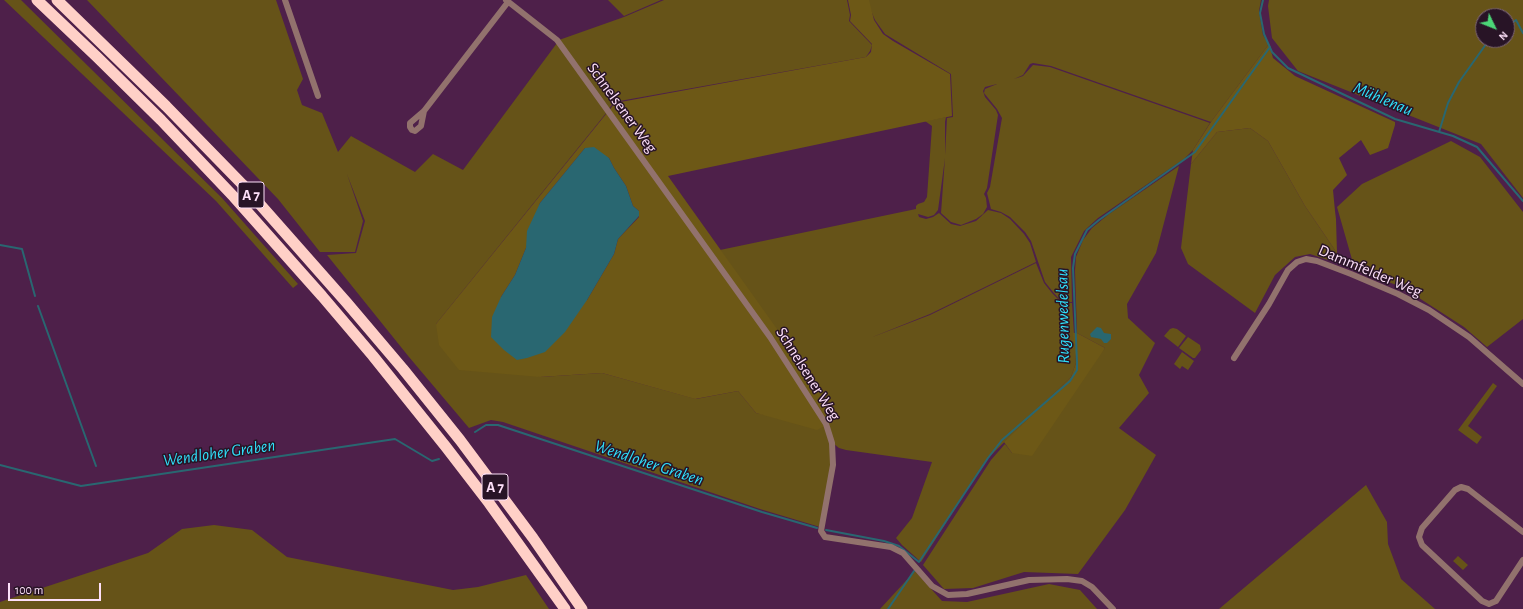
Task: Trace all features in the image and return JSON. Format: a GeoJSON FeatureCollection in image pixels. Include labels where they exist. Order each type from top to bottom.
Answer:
{"type":"FeatureCollection","features":[{"type":"Feature","properties":{"kind":"highway","name":"A 7"},"geometry":{"type":"LineString","coordinates":[[37,0],[161,120],[239,202],[322,296],[373,356],[446,447],[508,528],[565,609]]}},
{"type":"Feature","properties":{"kind":"highway","name":"A 7"},"geometry":{"type":"LineString","coordinates":[[58,0],[166,106],[242,184],[343,297],[460,440],[533,538],[582,609]]}},
{"type":"Feature","properties":{"kind":"street"},"geometry":{"type":"LineString","coordinates":[[285,0],[318,96]]}},
{"type":"Feature","properties":{"kind":"street"},"geometry":{"type":"LineString","coordinates":[[424,111],[507,1]]}},
{"type":"Feature","properties":{"kind":"street","name":"Schnelsener Weg"},"geometry":{"type":"LineString","coordinates":[[507,1],[557,40],[770,337],[826,424],[832,443],[833,465],[821,531],[825,537],[892,547],[904,553],[932,586],[948,595],[967,594],[1029,580],[1067,579],[1082,581],[1092,587],[1113,609]]}},
{"type":"Feature","properties":{"kind":"street","name":"Dammfelder Weg"},"geometry":{"type":"LineString","coordinates":[[1234,358],[1269,304],[1288,270],[1297,262],[1306,259],[1317,261],[1351,274],[1398,294],[1428,310],[1469,337],[1523,384]]}},
{"type":"Feature","properties":{"kind":"street"},"geometry":{"type":"LineString","coordinates":[[1523,532],[1468,489],[1461,487],[1455,490],[1422,528],[1419,537],[1422,545],[1482,602],[1489,604],[1496,601],[1523,560]]}},
{"type":"Feature","properties":{"kind":"shaded area"},"geometry":{"type":"Polygon","coordinates":[[[4,0],[21,0],[222,198],[298,284],[293,288],[216,201],[4,0]]]}},
{"type":"Feature","properties":{"kind":"shaded area"},"geometry":{"type":"Polygon","coordinates":[[[87,0],[276,0],[303,79],[297,90],[302,105],[322,113],[338,152],[351,136],[415,172],[433,154],[463,170],[557,43],[607,112],[436,324],[540,377],[602,373],[696,399],[738,391],[756,413],[824,426],[831,443],[831,465],[820,527],[760,509],[503,422],[491,420],[469,428],[409,357],[327,255],[356,253],[365,221],[347,174],[363,221],[355,252],[320,252],[278,199],[87,0]]]}},
{"type":"Feature","properties":{"kind":"shaded area"},"geometry":{"type":"Polygon","coordinates":[[[608,0],[661,0],[624,16],[608,0]]]}},
{"type":"Feature","properties":{"kind":"shaded area"},"geometry":{"type":"Polygon","coordinates":[[[664,0],[847,0],[850,15],[849,21],[872,45],[866,57],[614,102],[608,110],[559,40],[624,17],[664,0]]]}},
{"type":"Feature","properties":{"kind":"shaded area"},"geometry":{"type":"Polygon","coordinates":[[[848,0],[869,0],[874,20],[883,34],[950,74],[952,116],[668,176],[782,336],[838,419],[817,430],[756,413],[738,391],[695,399],[602,373],[540,377],[459,370],[439,345],[436,324],[615,103],[866,57],[871,52],[872,44],[850,21],[851,15],[848,0]],[[585,148],[540,203],[526,248],[515,275],[501,297],[587,300],[614,254],[618,239],[639,217],[639,211],[633,206],[626,186],[609,158],[585,148]]]}},
{"type":"Feature","properties":{"kind":"shaded area"},"geometry":{"type":"Polygon","coordinates":[[[869,0],[1261,0],[1259,11],[1263,35],[1269,44],[1211,122],[1051,66],[1033,63],[1030,64],[1023,75],[1014,79],[1023,76],[1033,65],[1050,67],[1210,123],[1193,150],[1184,159],[1098,218],[1084,231],[1071,257],[1072,302],[1062,302],[1045,282],[1031,241],[1025,232],[1010,217],[1001,212],[991,209],[987,193],[990,187],[1002,118],[997,109],[984,93],[985,89],[997,84],[985,87],[983,91],[985,97],[996,110],[998,115],[987,188],[984,194],[987,207],[983,214],[976,219],[961,225],[951,222],[941,213],[945,158],[938,210],[934,215],[928,217],[918,214],[919,217],[926,219],[939,213],[951,224],[960,226],[976,221],[988,210],[1001,213],[1010,219],[1024,234],[1030,243],[1036,262],[930,314],[870,338],[930,315],[1036,263],[1044,283],[1052,293],[1061,302],[1072,303],[1076,363],[1071,377],[987,459],[921,562],[896,538],[912,518],[932,462],[846,450],[839,448],[834,444],[828,424],[837,419],[720,250],[916,209],[916,206],[924,202],[927,197],[932,126],[925,121],[946,117],[945,155],[947,118],[953,117],[951,74],[885,34],[875,20],[869,6],[869,0]]]}},
{"type":"Feature","properties":{"kind":"shaded area"},"geometry":{"type":"Polygon","coordinates":[[[1269,0],[1523,0],[1523,198],[1481,144],[1298,71],[1272,38],[1268,6],[1269,0]]]}},
{"type":"Feature","properties":{"kind":"shaded area"},"geometry":{"type":"Polygon","coordinates":[[[1269,44],[1273,58],[1295,76],[1395,122],[1388,148],[1370,155],[1361,140],[1339,158],[1347,175],[1333,190],[1337,253],[1305,206],[1268,141],[1250,128],[1217,132],[1191,164],[1193,150],[1211,122],[1269,44]]]}},
{"type":"Feature","properties":{"kind":"shaded area"},"geometry":{"type":"Polygon","coordinates":[[[1250,128],[1268,141],[1305,206],[1337,253],[1328,260],[1310,254],[1295,257],[1275,275],[1255,313],[1188,264],[1181,248],[1191,164],[1217,132],[1250,128]]]}},
{"type":"Feature","properties":{"kind":"shaded area"},"geometry":{"type":"Polygon","coordinates":[[[1451,141],[1480,157],[1523,212],[1523,319],[1487,347],[1464,327],[1402,287],[1355,270],[1337,207],[1362,184],[1451,141]]]}},
{"type":"Feature","properties":{"kind":"shaded area"},"geometry":{"type":"Polygon","coordinates":[[[594,147],[609,158],[626,186],[633,206],[639,211],[639,216],[618,239],[614,254],[587,300],[565,332],[545,352],[517,360],[491,337],[492,317],[501,297],[515,275],[526,248],[527,231],[540,203],[585,148],[594,147]]]}},
{"type":"Feature","properties":{"kind":"shaded area"},"geometry":{"type":"Polygon","coordinates":[[[1179,166],[1156,253],[1127,304],[1128,318],[1155,343],[1139,375],[1149,393],[1119,428],[1156,455],[1125,510],[1078,574],[1024,572],[973,588],[944,589],[923,565],[991,460],[1005,444],[1012,453],[1105,348],[1077,333],[1075,271],[1076,257],[1083,240],[1092,228],[1109,214],[1179,166]]]}},
{"type":"Feature","properties":{"kind":"shaded area"},"geometry":{"type":"Polygon","coordinates":[[[1097,327],[1101,328],[1104,333],[1111,334],[1111,339],[1107,343],[1104,343],[1101,339],[1091,337],[1090,334],[1097,327]]]}},
{"type":"Feature","properties":{"kind":"shaded area"},"geometry":{"type":"Polygon","coordinates":[[[1170,329],[1177,329],[1186,336],[1178,347],[1164,336],[1170,329]]]}},
{"type":"Feature","properties":{"kind":"shaded area"},"geometry":{"type":"Polygon","coordinates":[[[1073,333],[1077,333],[1105,348],[1032,456],[1012,453],[1004,442],[1071,377],[1076,363],[1073,333]]]}},
{"type":"Feature","properties":{"kind":"shaded area"},"geometry":{"type":"Polygon","coordinates":[[[1188,337],[1200,345],[1201,350],[1195,358],[1179,348],[1188,337]]]}},
{"type":"Feature","properties":{"kind":"shaded area"},"geometry":{"type":"Polygon","coordinates":[[[1182,352],[1194,361],[1188,370],[1182,366],[1180,369],[1174,364],[1182,352]]]}},
{"type":"Feature","properties":{"kind":"shaded area"},"geometry":{"type":"Polygon","coordinates":[[[1493,383],[1497,386],[1468,426],[1482,437],[1477,444],[1458,430],[1493,383]]]}},
{"type":"Feature","properties":{"kind":"shaded area"},"geometry":{"type":"Polygon","coordinates":[[[1366,485],[1387,522],[1388,544],[1401,579],[1435,609],[1219,609],[1366,485]]]}},
{"type":"Feature","properties":{"kind":"shaded area"},"geometry":{"type":"Polygon","coordinates":[[[214,525],[252,530],[287,557],[453,590],[478,587],[526,575],[549,609],[0,609],[0,602],[148,553],[182,529],[214,525]]]}},
{"type":"Feature","properties":{"kind":"shaded area"},"geometry":{"type":"Polygon","coordinates":[[[1458,556],[1468,565],[1463,570],[1453,561],[1458,556]]]}},
{"type":"Feature","properties":{"kind":"shaded area"},"geometry":{"type":"Polygon","coordinates":[[[915,571],[942,601],[967,602],[1049,584],[1080,590],[1097,609],[880,609],[915,571]]]}},
{"type":"Feature","properties":{"kind":"waterway","name":"Mühlenau"},"geometry":{"type":"LineString","coordinates":[[1263,0],[1260,13],[1264,34],[1272,52],[1288,68],[1395,119],[1453,136],[1477,147],[1523,201]]}},
{"type":"Feature","properties":{"kind":"waterway"},"geometry":{"type":"LineString","coordinates":[[1515,21],[1516,20],[1523,33]]}},
{"type":"Feature","properties":{"kind":"waterway","name":"Rugenwedelsau"},"geometry":{"type":"LineString","coordinates":[[826,530],[884,541],[899,546],[919,562],[988,458],[1002,440],[1070,381],[1077,370],[1073,268],[1075,254],[1087,230],[1195,152],[1270,47]]}},
{"type":"Feature","properties":{"kind":"waterway"},"geometry":{"type":"LineString","coordinates":[[1439,132],[1448,103],[1459,82],[1483,48]]}},
{"type":"Feature","properties":{"kind":"waterway"},"geometry":{"type":"LineString","coordinates":[[0,245],[22,249],[35,296]]}},
{"type":"Feature","properties":{"kind":"waterway"},"geometry":{"type":"LineString","coordinates":[[38,306],[96,466]]}},
{"type":"Feature","properties":{"kind":"waterway","name":"Wendloher Graben"},"geometry":{"type":"LineString","coordinates":[[475,432],[486,425],[498,425],[762,512],[817,528]]}},
{"type":"Feature","properties":{"kind":"waterway","name":"Wendloher Graben"},"geometry":{"type":"LineString","coordinates":[[0,465],[81,486],[395,439],[432,461],[439,459]]}},
{"type":"Feature","properties":{"kind":"waterway","name":"Rugenwedelsau"},"geometry":{"type":"LineString","coordinates":[[888,609],[914,571]]}}]}
